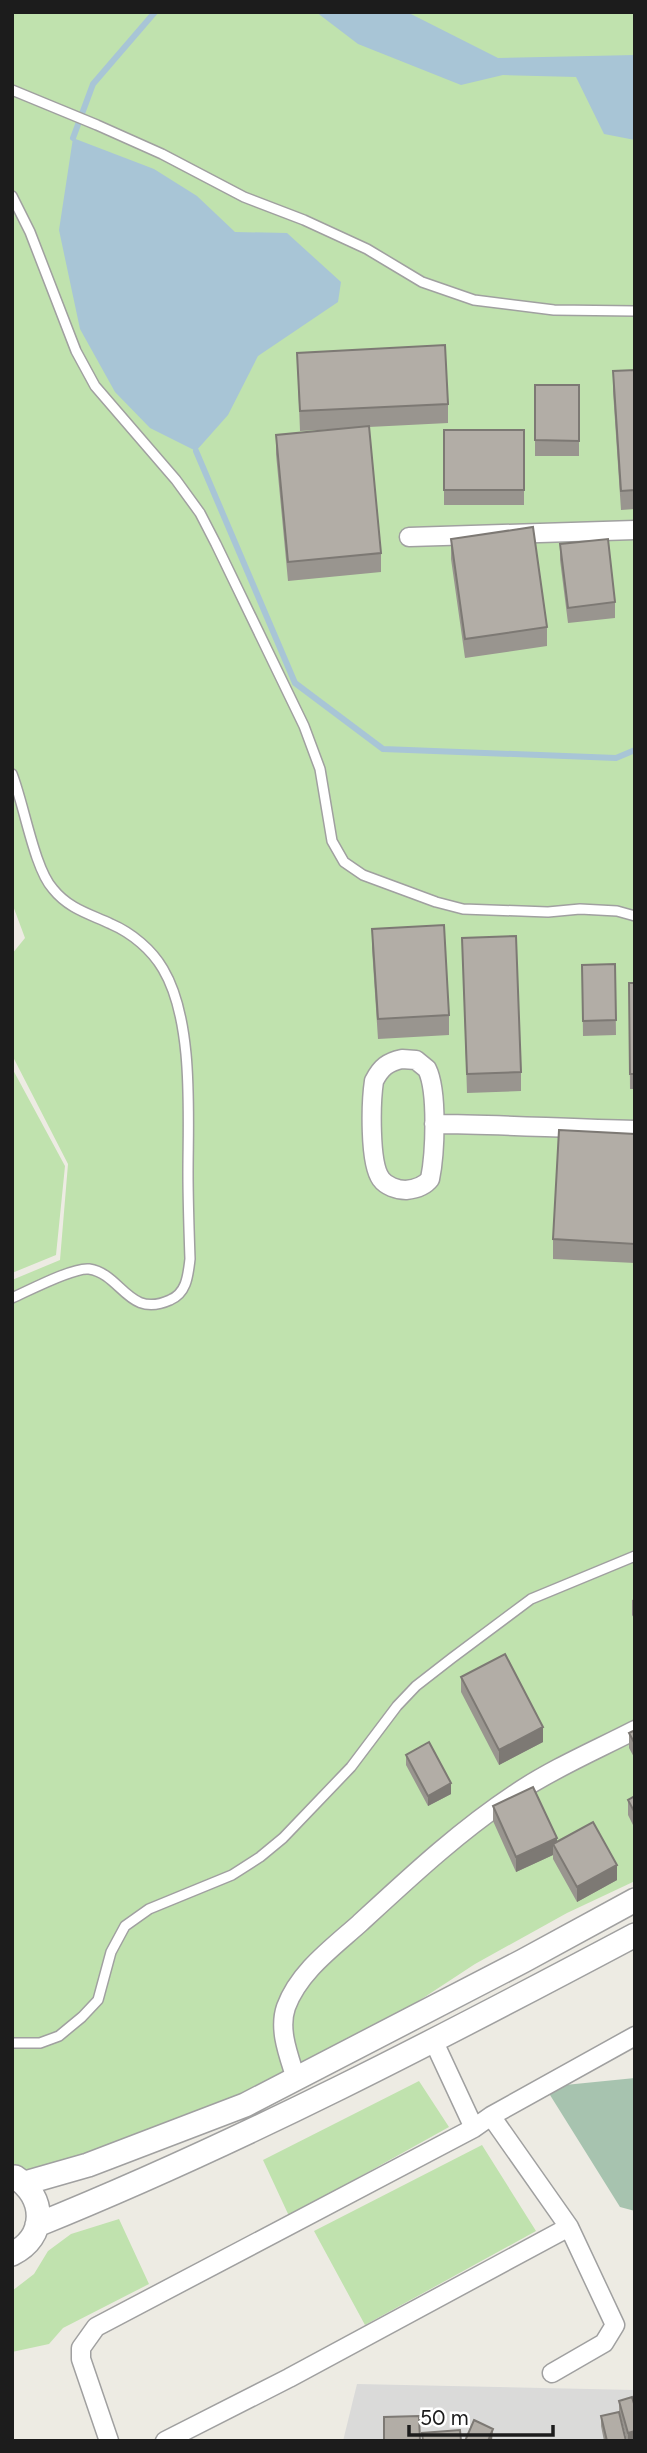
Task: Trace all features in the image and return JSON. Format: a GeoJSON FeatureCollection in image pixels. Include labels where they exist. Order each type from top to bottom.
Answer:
{"type":"FeatureCollection","features":[{"type":"Feature","properties":{"kind":"street"},"geometry":{"type":"LineString","coordinates":[[409,537],[635,530]]}},
{"type":"Feature","properties":{"kind":"street"},"geometry":{"type":"LineString","coordinates":[[416,1060],[428,1069],[432,1086],[434,1124],[433,1164],[427,1183],[418,1188],[404,1190],[393,1188],[381,1180],[373,1152],[373,1089],[374,1080],[389,1062],[416,1060]]}},
{"type":"Feature","properties":{"kind":"street"},"geometry":{"type":"LineString","coordinates":[[434,1124],[513,1124],[569,1129],[635,1130]]}},
{"type":"Feature","properties":{"kind":"street"},"geometry":{"type":"LineString","coordinates":[[296,2079],[282,2022],[295,1990],[315,1964],[467,1828],[520,1791],[635,1730]]}},
{"type":"Feature","properties":{"kind":"street"},"geometry":{"type":"LineString","coordinates":[[18,2180],[88,2165],[245,2105],[635,1900]]}},
{"type":"Feature","properties":{"kind":"street"},"geometry":{"type":"LineString","coordinates":[[37,2225],[211,2149],[434,2042],[635,1935]]}},
{"type":"Feature","properties":{"kind":"street"},"geometry":{"type":"LineString","coordinates":[[109,2441],[81,2359],[81,2348],[96,2327],[474,2128],[635,2036]]}},
{"type":"Feature","properties":{"kind":"street"},"geometry":{"type":"LineString","coordinates":[[434,2042],[474,2128]]}},
{"type":"Feature","properties":{"kind":"street"},"geometry":{"type":"LineString","coordinates":[[491,2116],[569,2227],[615,2325],[604,2343],[552,2373]]}},
{"type":"Feature","properties":{"kind":"street"},"geometry":{"type":"LineString","coordinates":[[12,2254],[27,2244],[37,2225],[37,2203],[32,2192],[18,2180]]}},
{"type":"Feature","properties":{"kind":"street"},"geometry":{"type":"LineString","coordinates":[[165,2441],[206,2422],[569,2227]]}},
{"type":"Feature","properties":{"kind":"lane"},"geometry":{"type":"LineString","coordinates":[[12,90],[97,125],[244,197],[368,249],[422,282],[487,301],[554,310],[635,311]]}},
{"type":"Feature","properties":{"kind":"lane"},"geometry":{"type":"LineString","coordinates":[[12,196],[30,232],[76,351],[95,386],[176,480],[200,513],[216,544],[304,726],[320,769],[332,841],[344,862],[363,875],[463,909],[548,912],[580,909],[617,911],[635,916]]}},
{"type":"Feature","properties":{"kind":"lane"},"geometry":{"type":"LineString","coordinates":[[12,774],[42,869],[51,887],[73,908],[123,930],[146,947],[163,970],[176,1000],[183,1030],[188,1094],[190,1233],[188,1277],[184,1287],[173,1299],[149,1305],[138,1303],[117,1284],[92,1270],[78,1270],[12,1298]]}},
{"type":"Feature","properties":{"kind":"lane"},"geometry":{"type":"LineString","coordinates":[[12,2043],[40,2043],[59,2036],[82,2017],[98,2000],[111,1952],[125,1926],[149,1909],[232,1875],[284,1838],[351,1767],[397,1706],[416,1686],[531,1600],[635,1556]]}},
{"type":"Feature","properties":{"kind":"shaded area"},"geometry":{"type":"Polygon","coordinates":[[[357,2384],[635,2390],[635,2441],[343,2441],[357,2384]]]}},
{"type":"Feature","properties":{"kind":"green space"},"geometry":{"type":"Polygon","coordinates":[[[12,12],[635,12],[635,1881],[567,1913],[475,1964],[414,2004],[178,2137],[12,2175],[12,1280],[60,1260],[68,1164],[12,1055],[12,954],[25,938],[12,903],[12,12]]]}},
{"type":"Feature","properties":{"kind":"green space"},"geometry":{"type":"Polygon","coordinates":[[[12,1068],[65,1166],[56,1255],[12,1273],[12,1068]]]}},
{"type":"Feature","properties":{"kind":"green space"},"geometry":{"type":"Polygon","coordinates":[[[635,2078],[635,2211],[620,2207],[545,2087],[635,2078]]]}},
{"type":"Feature","properties":{"kind":"green space"},"geometry":{"type":"Polygon","coordinates":[[[419,2081],[449,2127],[289,2216],[263,2160],[419,2081]]]}},
{"type":"Feature","properties":{"kind":"green space"},"geometry":{"type":"Polygon","coordinates":[[[482,2145],[536,2231],[365,2325],[314,2231],[482,2145]]]}},
{"type":"Feature","properties":{"kind":"green space"},"geometry":{"type":"Polygon","coordinates":[[[119,2219],[149,2284],[63,2328],[49,2344],[12,2352],[12,2291],[34,2274],[48,2251],[71,2234],[119,2219]]]}},
{"type":"Feature","properties":{"kind":"water"},"geometry":{"type":"Polygon","coordinates":[[[316,12],[407,12],[498,58],[635,55],[635,140],[604,134],[576,77],[503,75],[461,85],[358,44],[316,12]]]}},
{"type":"Feature","properties":{"kind":"water"},"geometry":{"type":"Polygon","coordinates":[[[73,138],[154,169],[197,196],[235,232],[287,233],[341,282],[338,302],[258,356],[228,415],[196,451],[150,428],[115,392],[80,329],[59,230],[73,138]]]}},
{"type":"Feature","properties":{"kind":"building"},"geometry":{"type":"Polygon","coordinates":[[[445,345],[448,404],[300,411],[297,353],[445,345]]]}},
{"type":"Feature","properties":{"kind":"building"},"geometry":{"type":"Polygon","coordinates":[[[635,370],[635,490],[621,491],[613,371],[635,370]]]}},
{"type":"Feature","properties":{"kind":"building"},"geometry":{"type":"Polygon","coordinates":[[[535,385],[579,385],[579,441],[535,440],[535,385]]]}},
{"type":"Feature","properties":{"kind":"building"},"geometry":{"type":"Polygon","coordinates":[[[369,426],[381,553],[288,562],[276,435],[369,426]]]}},
{"type":"Feature","properties":{"kind":"building"},"geometry":{"type":"Polygon","coordinates":[[[444,430],[524,430],[524,490],[444,490],[444,430]]]}},
{"type":"Feature","properties":{"kind":"building"},"geometry":{"type":"Polygon","coordinates":[[[533,527],[547,627],[465,639],[451,539],[533,527]]]}},
{"type":"Feature","properties":{"kind":"building"},"geometry":{"type":"Polygon","coordinates":[[[608,539],[615,602],[568,608],[560,544],[608,539]]]}},
{"type":"Feature","properties":{"kind":"building"},"geometry":{"type":"Polygon","coordinates":[[[444,925],[449,1015],[378,1019],[372,929],[444,925]]]}},
{"type":"Feature","properties":{"kind":"building"},"geometry":{"type":"Polygon","coordinates":[[[516,936],[521,1072],[467,1074],[462,938],[516,936]]]}},
{"type":"Feature","properties":{"kind":"building"},"geometry":{"type":"Polygon","coordinates":[[[615,964],[616,1020],[583,1021],[582,965],[615,964]]]}},
{"type":"Feature","properties":{"kind":"building"},"geometry":{"type":"Polygon","coordinates":[[[629,983],[635,983],[635,1074],[630,1074],[629,983]]]}},
{"type":"Feature","properties":{"kind":"building"},"geometry":{"type":"Polygon","coordinates":[[[559,1130],[635,1134],[635,1244],[553,1239],[559,1130]]]}},
{"type":"Feature","properties":{"kind":"building"},"geometry":{"type":"Polygon","coordinates":[[[505,1654],[543,1727],[499,1750],[461,1677],[505,1654]]]}},
{"type":"Feature","properties":{"kind":"building"},"geometry":{"type":"Polygon","coordinates":[[[635,1730],[635,1744],[629,1733],[635,1730]]]}},
{"type":"Feature","properties":{"kind":"building"},"geometry":{"type":"Polygon","coordinates":[[[429,1742],[451,1783],[428,1796],[406,1755],[429,1742]]]}},
{"type":"Feature","properties":{"kind":"building"},"geometry":{"type":"Polygon","coordinates":[[[533,1787],[557,1838],[516,1857],[493,1806],[533,1787]]]}},
{"type":"Feature","properties":{"kind":"building"},"geometry":{"type":"Polygon","coordinates":[[[635,1796],[635,1813],[628,1800],[635,1796]]]}},
{"type":"Feature","properties":{"kind":"building"},"geometry":{"type":"Polygon","coordinates":[[[593,1822],[617,1865],[577,1887],[553,1844],[593,1822]]]}},
{"type":"Feature","properties":{"kind":"building"},"geometry":{"type":"Polygon","coordinates":[[[632,2397],[635,2407],[635,2431],[628,2433],[619,2401],[632,2397]]]}},
{"type":"Feature","properties":{"kind":"building"},"geometry":{"type":"Polygon","coordinates":[[[619,2412],[626,2441],[607,2441],[601,2416],[619,2412]]]}},
{"type":"Feature","properties":{"kind":"building"},"geometry":{"type":"Polygon","coordinates":[[[419,2416],[420,2441],[384,2441],[384,2417],[419,2416]]]}},
{"type":"Feature","properties":{"kind":"building"},"geometry":{"type":"Polygon","coordinates":[[[474,2420],[493,2429],[488,2441],[465,2441],[474,2420]]]}},
{"type":"Feature","properties":{"kind":"building"},"geometry":{"type":"Polygon","coordinates":[[[460,2430],[461,2441],[423,2441],[422,2433],[460,2430]]]}},
{"type":"Feature","properties":{"kind":"waterway"},"geometry":{"type":"LineString","coordinates":[[73,138],[93,84],[155,12]]}},
{"type":"Feature","properties":{"kind":"waterway"},"geometry":{"type":"LineString","coordinates":[[196,451],[295,683],[383,749],[616,758],[635,750]]}}]}
